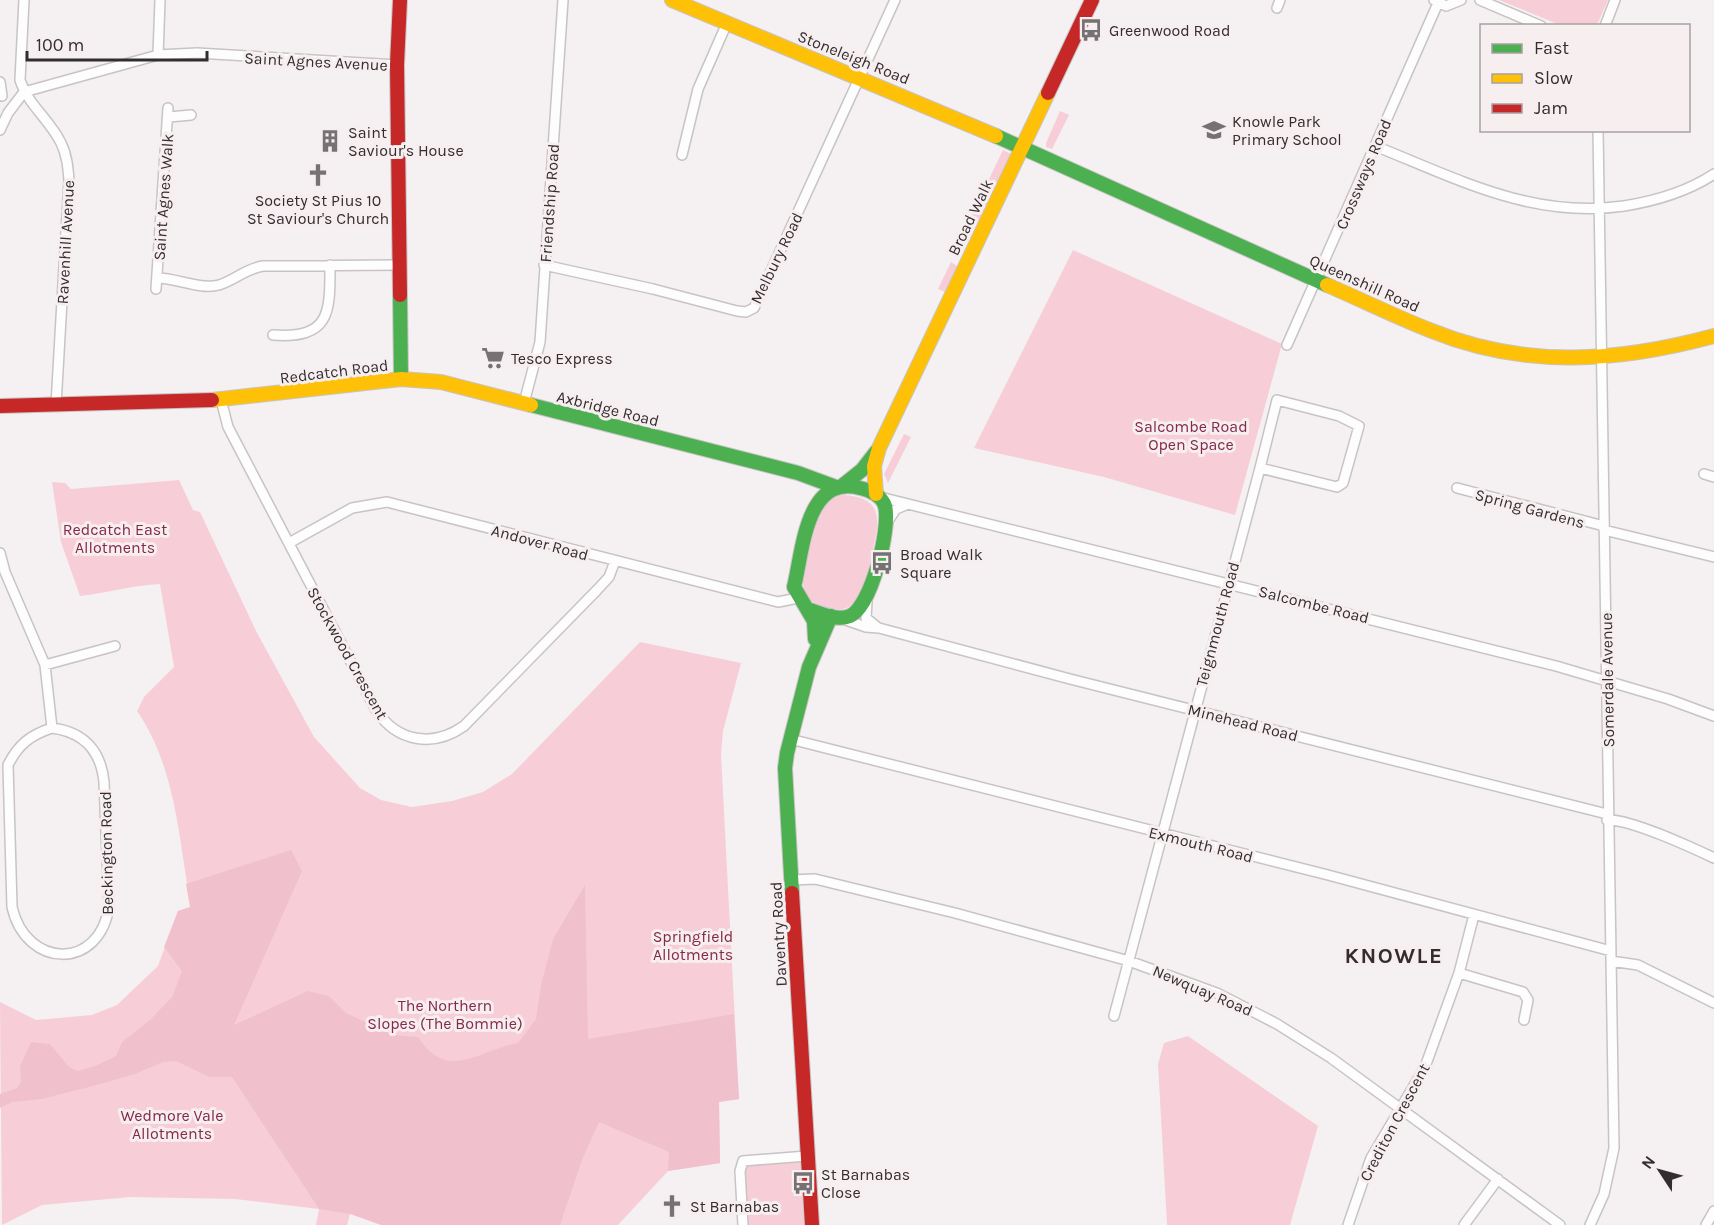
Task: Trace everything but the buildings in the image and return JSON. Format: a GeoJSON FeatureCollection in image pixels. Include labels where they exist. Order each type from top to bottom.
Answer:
{"type":"FeatureCollection","features":[{"type":"Feature","properties":{"kind":"street"},"geometry":{"type":"LineString","coordinates":[[0,130],[8,113],[24,92],[20,80],[24,0]]}},
{"type":"Feature","properties":{"kind":"street"},"geometry":{"type":"LineString","coordinates":[[158,55],[160,0]]}},
{"type":"Feature","properties":{"kind":"street","name":"Redcatch Road"},"geometry":{"type":"LineString","coordinates":[[0,406],[221,400],[401,379],[397,65],[400,0]]}},
{"type":"Feature","properties":{"kind":"street","name":"Friendship Road"},"geometry":{"type":"LineString","coordinates":[[524,404],[540,342],[563,0]]}},
{"type":"Feature","properties":{"kind":"street","name":"Stoneleigh Road"},"geometry":{"type":"LineString","coordinates":[[672,0],[861,78],[1021,148]]}},
{"type":"Feature","properties":{"kind":"street"},"geometry":{"type":"LineString","coordinates":[[861,78],[895,0]]}},
{"type":"Feature","properties":{"kind":"street","name":"Broad Walk"},"geometry":{"type":"LineString","coordinates":[[878,496],[874,466],[879,448],[1092,0]]}},
{"type":"Feature","properties":{"kind":"street"},"geometry":{"type":"LineString","coordinates":[[1436,2],[1454,5],[1461,0]]}},
{"type":"Feature","properties":{"kind":"street"},"geometry":{"type":"LineString","coordinates":[[1480,0],[1536,24]]}},
{"type":"Feature","properties":{"kind":"street"},"geometry":{"type":"LineString","coordinates":[[1606,24],[1615,0]]}},
{"type":"Feature","properties":{"kind":"street","name":"Crossways Road"},"geometry":{"type":"LineString","coordinates":[[1287,345],[1436,2]]}},
{"type":"Feature","properties":{"kind":"street"},"geometry":{"type":"LineString","coordinates":[[682,155],[698,89],[727,23]]}},
{"type":"Feature","properties":{"kind":"street","name":"Saint Agnes Avenue"},"geometry":{"type":"LineString","coordinates":[[24,92],[158,55],[197,53],[397,65]]}},
{"type":"Feature","properties":{"kind":"street","name":"Melbury Road"},"geometry":{"type":"LineString","coordinates":[[544,265],[737,311],[746,312],[754,308],[861,78]]}},
{"type":"Feature","properties":{"kind":"street"},"geometry":{"type":"LineString","coordinates":[[0,82],[2,96]]}},
{"type":"Feature","properties":{"kind":"street","name":"Ravenhill Avenue"},"geometry":{"type":"LineString","coordinates":[[24,92],[61,143],[68,170],[56,405]]}},
{"type":"Feature","properties":{"kind":"street","name":"Saint Agnes Walk"},"geometry":{"type":"LineString","coordinates":[[156,289],[169,112],[191,115]]}},
{"type":"Feature","properties":{"kind":"street","name":"Somerdale Avenue"},"geometry":{"type":"LineString","coordinates":[[1590,1225],[1604,1194],[1614,1148],[1598,132]]}},
{"type":"Feature","properties":{"kind":"street"},"geometry":{"type":"LineString","coordinates":[[1375,146],[1499,196],[1527,204],[1558,208],[1598,209],[1646,203],[1678,192],[1714,174]]}},
{"type":"Feature","properties":{"kind":"street","name":"Queenshill Road"},"geometry":{"type":"LineString","coordinates":[[1021,148],[1433,332],[1465,343],[1538,358],[1602,359],[1639,356],[1714,336]]}},
{"type":"Feature","properties":{"kind":"street"},"geometry":{"type":"LineString","coordinates":[[273,335],[307,332],[321,323],[327,314],[330,302],[330,265]]}},
{"type":"Feature","properties":{"kind":"street","name":"Saint Agnes Walk"},"geometry":{"type":"LineString","coordinates":[[157,278],[212,286],[230,280],[248,268],[401,265]]}},
{"type":"Feature","properties":{"kind":"street","name":"Axbridge Road"},"geometry":{"type":"LineString","coordinates":[[401,379],[441,382],[839,486]]}},
{"type":"Feature","properties":{"kind":"street","name":"Stockwood Crescent"},"geometry":{"type":"LineString","coordinates":[[221,400],[228,427],[376,710],[385,723],[400,734],[419,740],[446,737],[464,726],[603,584],[615,561]]}},
{"type":"Feature","properties":{"kind":"street","name":"Teignmouth Road"},"geometry":{"type":"LineString","coordinates":[[1114,1016],[1277,400],[1346,418],[1359,426],[1343,483],[1337,487],[1260,468]]}},
{"type":"Feature","properties":{"kind":"street","name":"Broad Walk"},"geometry":{"type":"LineString","coordinates":[[839,486],[862,470],[879,448]]}},
{"type":"Feature","properties":{"kind":"street"},"geometry":{"type":"LineString","coordinates":[[807,476],[814,490],[814,508]]}},
{"type":"Feature","properties":{"kind":"street"},"geometry":{"type":"LineString","coordinates":[[868,598],[857,612],[835,617],[810,610],[798,598],[794,587],[814,508],[820,496],[839,486],[878,496],[885,505],[886,525],[868,598],[866,618],[879,628]]}},
{"type":"Feature","properties":{"kind":"street","name":"Spring Gardens"},"geometry":{"type":"LineString","coordinates":[[1457,488],[1714,557]]}},
{"type":"Feature","properties":{"kind":"street","name":"Salcombe Road"},"geometry":{"type":"LineString","coordinates":[[878,496],[1228,582],[1607,681],[1714,716]]}},
{"type":"Feature","properties":{"kind":"street","name":"Andover Road"},"geometry":{"type":"LineString","coordinates":[[289,543],[352,508],[368,503],[387,502],[778,602],[798,598]]}},
{"type":"Feature","properties":{"kind":"street"},"geometry":{"type":"LineString","coordinates":[[886,525],[896,509],[910,503]]}},
{"type":"Feature","properties":{"kind":"street"},"geometry":{"type":"LineString","coordinates":[[0,553],[5,572],[45,665],[52,728]]}},
{"type":"Feature","properties":{"kind":"street","name":"Daventry Road"},"geometry":{"type":"LineString","coordinates":[[810,610],[816,622],[815,646],[790,739],[785,768],[812,1225]]}},
{"type":"Feature","properties":{"kind":"street","name":"Minehead Road"},"geometry":{"type":"LineString","coordinates":[[835,617],[866,627],[879,628],[1615,819],[1714,858]]}},
{"type":"Feature","properties":{"kind":"street","name":"Daventry Road"},"geometry":{"type":"LineString","coordinates":[[815,646],[835,617]]}},
{"type":"Feature","properties":{"kind":"street"},"geometry":{"type":"LineString","coordinates":[[45,665],[115,646]]}},
{"type":"Feature","properties":{"kind":"street","name":"Beckington Road"},"geometry":{"type":"LineString","coordinates":[[52,728],[65,729],[87,741],[96,751],[102,765],[104,782],[110,906],[107,923],[99,936],[89,945],[78,952],[64,954],[44,952],[34,946],[16,923],[12,907],[8,765],[16,749],[28,738],[52,728]]}},
{"type":"Feature","properties":{"kind":"street","name":"Exmouth Road"},"geometry":{"type":"LineString","coordinates":[[790,739],[1161,835],[1328,875],[1474,915],[1638,965],[1714,1003]]}},
{"type":"Feature","properties":{"kind":"street","name":"Newquay Road"},"geometry":{"type":"LineString","coordinates":[[791,880],[814,879],[955,913],[1129,961],[1190,981],[1249,1008],[1303,1039],[1560,1225]]}},
{"type":"Feature","properties":{"kind":"street","name":"Crediton Crescent"},"geometry":{"type":"LineString","coordinates":[[1348,1225],[1371,1158],[1402,1110],[1425,1067],[1459,973],[1474,915]]}},
{"type":"Feature","properties":{"kind":"street"},"geometry":{"type":"LineString","coordinates":[[1459,973],[1523,992],[1528,1000],[1524,1020]]}},
{"type":"Feature","properties":{"kind":"street"},"geometry":{"type":"LineString","coordinates":[[743,1225],[740,1171],[743,1161],[807,1156]]}},
{"type":"Feature","properties":{"kind":"street"},"geometry":{"type":"LineString","coordinates":[[1464,1225],[1498,1179]]}},
{"type":"Feature","properties":{"kind":"street"},"geometry":{"type":"LineString","coordinates":[[1706,1225],[1714,1211]]}},
{"type":"Feature","properties":{"kind":"green space"},"geometry":{"type":"Polygon","coordinates":[[[1499,0],[1608,0],[1597,24],[1558,24],[1499,0]]]}},
{"type":"Feature","properties":{"kind":"green space"},"geometry":{"type":"Polygon","coordinates":[[[1060,111],[1069,115],[1052,149],[1046,147],[1046,143],[1060,111]]]}},
{"type":"Feature","properties":{"kind":"green space"},"geometry":{"type":"Polygon","coordinates":[[[1003,150],[1011,154],[977,224],[969,221],[1003,150]]]}},
{"type":"Feature","properties":{"kind":"green space","name":"Salcombe Road Open Space"},"geometry":{"type":"Polygon","coordinates":[[[1073,250],[1282,344],[1235,515],[1104,477],[974,448],[1073,250]]]}},
{"type":"Feature","properties":{"kind":"green space"},"geometry":{"type":"Polygon","coordinates":[[[951,262],[957,266],[945,292],[938,289],[951,262]]]}},
{"type":"Feature","properties":{"kind":"green space"},"geometry":{"type":"Polygon","coordinates":[[[904,434],[911,437],[888,483],[884,474],[904,434]]]}},
{"type":"Feature","properties":{"kind":"green space","name":"The Northern Slopes (The Bommie)"},"geometry":{"type":"Polygon","coordinates":[[[179,480],[193,510],[200,512],[256,631],[314,737],[360,788],[381,800],[412,807],[452,801],[483,792],[512,774],[640,642],[741,663],[723,731],[721,754],[739,1099],[719,1102],[720,1163],[668,1171],[618,1225],[382,1225],[350,1214],[347,1225],[316,1225],[319,1209],[235,1199],[131,1197],[42,1205],[2,1225],[0,1002],[36,1020],[92,1015],[117,1005],[158,966],[178,911],[191,907],[168,780],[150,733],[137,711],[144,697],[174,667],[160,584],[80,596],[61,542],[52,482],[65,483],[71,489],[179,480]]]}},
{"type":"Feature","properties":{"kind":"green space"},"geometry":{"type":"Polygon","coordinates":[[[842,495],[865,500],[872,505],[876,511],[877,528],[864,588],[859,600],[847,608],[835,610],[814,604],[804,590],[803,581],[806,562],[821,511],[829,501],[842,495]]]}},
{"type":"Feature","properties":{"kind":"green space"},"geometry":{"type":"Polygon","coordinates":[[[1188,1036],[1318,1126],[1290,1225],[1167,1225],[1158,1064],[1164,1043],[1188,1036]]]}},
{"type":"Feature","properties":{"kind":"green space"},"geometry":{"type":"Polygon","coordinates":[[[800,1161],[804,1225],[747,1225],[744,1163],[800,1161]]]}},
{"type":"Feature","properties":{"kind":"shaded area"},"geometry":{"type":"Polygon","coordinates":[[[291,850],[302,871],[234,1025],[308,991],[329,996],[346,1013],[393,1035],[418,1037],[429,1051],[452,1061],[464,1060],[518,1043],[536,1019],[541,985],[553,939],[585,885],[588,1039],[734,1014],[739,1099],[719,1102],[720,1163],[668,1171],[669,1152],[599,1122],[582,1160],[560,1225],[381,1225],[351,1214],[319,1209],[232,1077],[209,1077],[176,1061],[163,1062],[135,1074],[93,1086],[42,1099],[12,1102],[0,1108],[0,1094],[17,1088],[21,1082],[20,1066],[31,1042],[50,1044],[69,1067],[78,1071],[95,1066],[116,1056],[122,1042],[151,1019],[172,997],[182,971],[164,947],[178,911],[190,907],[186,884],[291,850]]]}},
{"type":"Feature","properties":{"kind":"traffic: fast"},"geometry":{"type":"LineString","coordinates":[[996,136],[1327,285]]}},
{"type":"Feature","properties":{"kind":"traffic: fast"},"geometry":{"type":"LineString","coordinates":[[400,295],[401,379]]}},
{"type":"Feature","properties":{"kind":"traffic: fast"},"geometry":{"type":"LineString","coordinates":[[531,405],[798,473],[836,487]]}},
{"type":"Feature","properties":{"kind":"traffic: fast"},"geometry":{"type":"LineString","coordinates":[[842,486],[862,470],[876,452]]}},
{"type":"Feature","properties":{"kind":"traffic: fast"},"geometry":{"type":"LineString","coordinates":[[810,610],[840,618],[850,616],[858,610],[865,598],[878,566],[886,517],[883,502],[872,492],[860,488],[842,487],[828,492],[818,503],[810,518],[794,587],[814,621],[815,639]]}},
{"type":"Feature","properties":{"kind":"traffic: fast"},"geometry":{"type":"LineString","coordinates":[[792,893],[785,768],[787,753],[809,667],[831,616]]}},
{"type":"Feature","properties":{"kind":"traffic: slow"},"geometry":{"type":"LineString","coordinates":[[672,0],[996,136]]}},
{"type":"Feature","properties":{"kind":"traffic: slow"},"geometry":{"type":"LineString","coordinates":[[876,494],[874,466],[879,448],[1048,93]]}},
{"type":"Feature","properties":{"kind":"traffic: slow"},"geometry":{"type":"LineString","coordinates":[[1327,285],[1419,326],[1467,343],[1537,356],[1572,358],[1643,352],[1714,336]]}},
{"type":"Feature","properties":{"kind":"traffic: slow"},"geometry":{"type":"LineString","coordinates":[[212,400],[401,379],[441,382],[531,405]]}},
{"type":"Feature","properties":{"kind":"traffic: jam"},"geometry":{"type":"LineString","coordinates":[[400,0],[397,65],[400,295]]}},
{"type":"Feature","properties":{"kind":"traffic: jam"},"geometry":{"type":"LineString","coordinates":[[1048,93],[1092,0]]}},
{"type":"Feature","properties":{"kind":"traffic: jam"},"geometry":{"type":"LineString","coordinates":[[0,406],[212,400]]}},
{"type":"Feature","properties":{"kind":"traffic: jam"},"geometry":{"type":"LineString","coordinates":[[792,893],[812,1225]]}},
{"type":"Feature","properties":{"kind":"place","name":"Greenwood Road"},"geometry":{"type":"Point","coordinates":[1091,30]}},
{"type":"Feature","properties":{"kind":"place","name":"Knowle Park Primary School"},"geometry":{"type":"Point","coordinates":[1214,130]}},
{"type":"Feature","properties":{"kind":"place","name":"Saint Saviour's House"},"geometry":{"type":"Point","coordinates":[330,141]}},
{"type":"Feature","properties":{"kind":"place","name":"Society St Pius 10 St Saviour's Church"},"geometry":{"type":"Point","coordinates":[318,175]}},
{"type":"Feature","properties":{"kind":"place","name":"Tesco Express"},"geometry":{"type":"Point","coordinates":[493,358]}},
{"type":"Feature","properties":{"kind":"place","name":"Broad Walk Square"},"geometry":{"type":"Point","coordinates":[882,563]}},
{"type":"Feature","properties":{"kind":"place","name":"St Barnabas Close"},"geometry":{"type":"Point","coordinates":[803,1183]}},
{"type":"Feature","properties":{"kind":"place","name":"St Barnabas"},"geometry":{"type":"Point","coordinates":[672,1206]}},
{"type":"Feature","properties":{"kind":"district","name":"KNOWLE"},"geometry":{"type":"Point","coordinates":[1394,955]}},
{"type":"Feature","properties":{"kind":"park label","name":"Redcatch East Allotments"},"geometry":{"type":"Point","coordinates":[115,538]}},
{"type":"Feature","properties":{"kind":"park label","name":"Springfield Allotments"},"geometry":{"type":"Point","coordinates":[693,945]}},
{"type":"Feature","properties":{"kind":"park label","name":"Wedmore Vale Allotments"},"geometry":{"type":"Point","coordinates":[172,1124]}}]}
